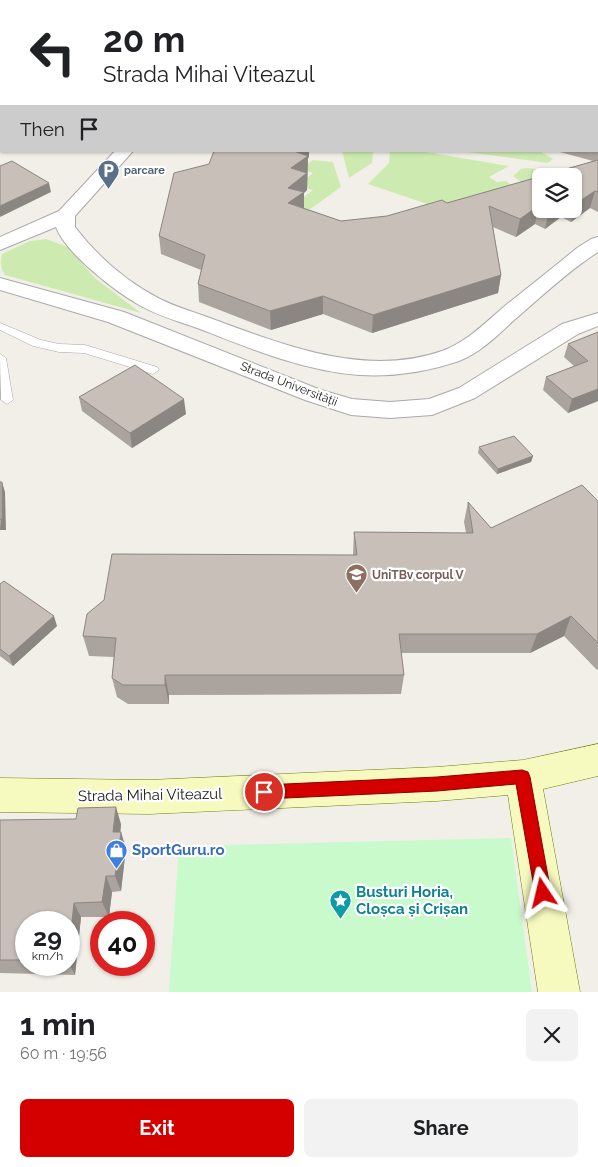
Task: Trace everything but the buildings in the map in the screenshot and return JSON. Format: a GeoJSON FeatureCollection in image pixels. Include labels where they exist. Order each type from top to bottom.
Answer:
{"type":"FeatureCollection","features":[{"type":"Feature","properties":{"kind":"street"},"geometry":{"type":"LineString","coordinates":[[0,244],[66,215],[124,152]]}},
{"type":"Feature","properties":{"kind":"street"},"geometry":{"type":"LineString","coordinates":[[66,215],[64,228],[79,245],[109,276],[144,300],[274,350],[350,368],[385,369],[420,366],[452,355],[485,334],[584,252],[598,243]]}},
{"type":"Feature","properties":{"kind":"street","name":"Strada Universității"},"geometry":{"type":"LineString","coordinates":[[0,284],[116,317],[313,395],[351,407],[390,410],[432,407],[467,393],[570,329],[598,319]]}},
{"type":"Feature","properties":{"kind":"street","name":"Strada Mihai Viteazul"},"geometry":{"type":"LineString","coordinates":[[0,795],[149,798],[437,784],[522,777],[598,760]]}},
{"type":"Feature","properties":{"kind":"street"},"geometry":{"type":"LineString","coordinates":[[522,777],[559,992]]}},
{"type":"Feature","properties":{"kind":"lane"},"geometry":{"type":"LineString","coordinates":[[0,326],[37,344],[59,348],[86,349],[152,370]]}},
{"type":"Feature","properties":{"kind":"lane"},"geometry":{"type":"LineString","coordinates":[[0,358],[7,400]]}},
{"type":"Feature","properties":{"kind":"green space"},"geometry":{"type":"Polygon","coordinates":[[[342,152],[373,152],[372,163],[349,178],[342,152]]]}},
{"type":"Feature","properties":{"kind":"green space"},"geometry":{"type":"Polygon","coordinates":[[[390,152],[426,152],[509,166],[489,177],[497,182],[506,181],[517,189],[442,209],[368,184],[389,163],[390,152]]]}},
{"type":"Feature","properties":{"kind":"green space"},"geometry":{"type":"Polygon","coordinates":[[[467,152],[542,152],[553,159],[548,163],[467,152]]]}},
{"type":"Feature","properties":{"kind":"green space"},"geometry":{"type":"Polygon","coordinates":[[[313,160],[333,162],[341,187],[309,210],[293,205],[313,190],[298,186],[313,173],[301,169],[313,160]]]}},
{"type":"Feature","properties":{"kind":"green space"},"geometry":{"type":"Polygon","coordinates":[[[521,169],[532,169],[532,182],[527,186],[513,176],[521,169]]]}},
{"type":"Feature","properties":{"kind":"green space"},"geometry":{"type":"Polygon","coordinates":[[[46,239],[68,247],[95,278],[141,313],[5,275],[1,265],[2,254],[30,241],[46,239]]]}},
{"type":"Feature","properties":{"kind":"green space"},"geometry":{"type":"Polygon","coordinates":[[[511,838],[532,992],[169,992],[179,846],[511,838]]]}},
{"type":"Feature","properties":{"kind":"place","name":"parcare"},"geometry":{"type":"Point","coordinates":[108,189]}},
{"type":"Feature","properties":{"kind":"place","name":"UniTBv corpul V"},"geometry":{"type":"Point","coordinates":[356,594]}},
{"type":"Feature","properties":{"kind":"place","name":"SportGuru.ro"},"geometry":{"type":"Point","coordinates":[116,869]}},
{"type":"Feature","properties":{"kind":"place","name":"Busturi Horia, Cloșca și Crișan"},"geometry":{"type":"Point","coordinates":[340,920]}},
{"type":"Feature","properties":{"kind":"route"},"geometry":{"type":"LineString","coordinates":[[264,792],[437,784],[522,777],[543,893]]}}]}
